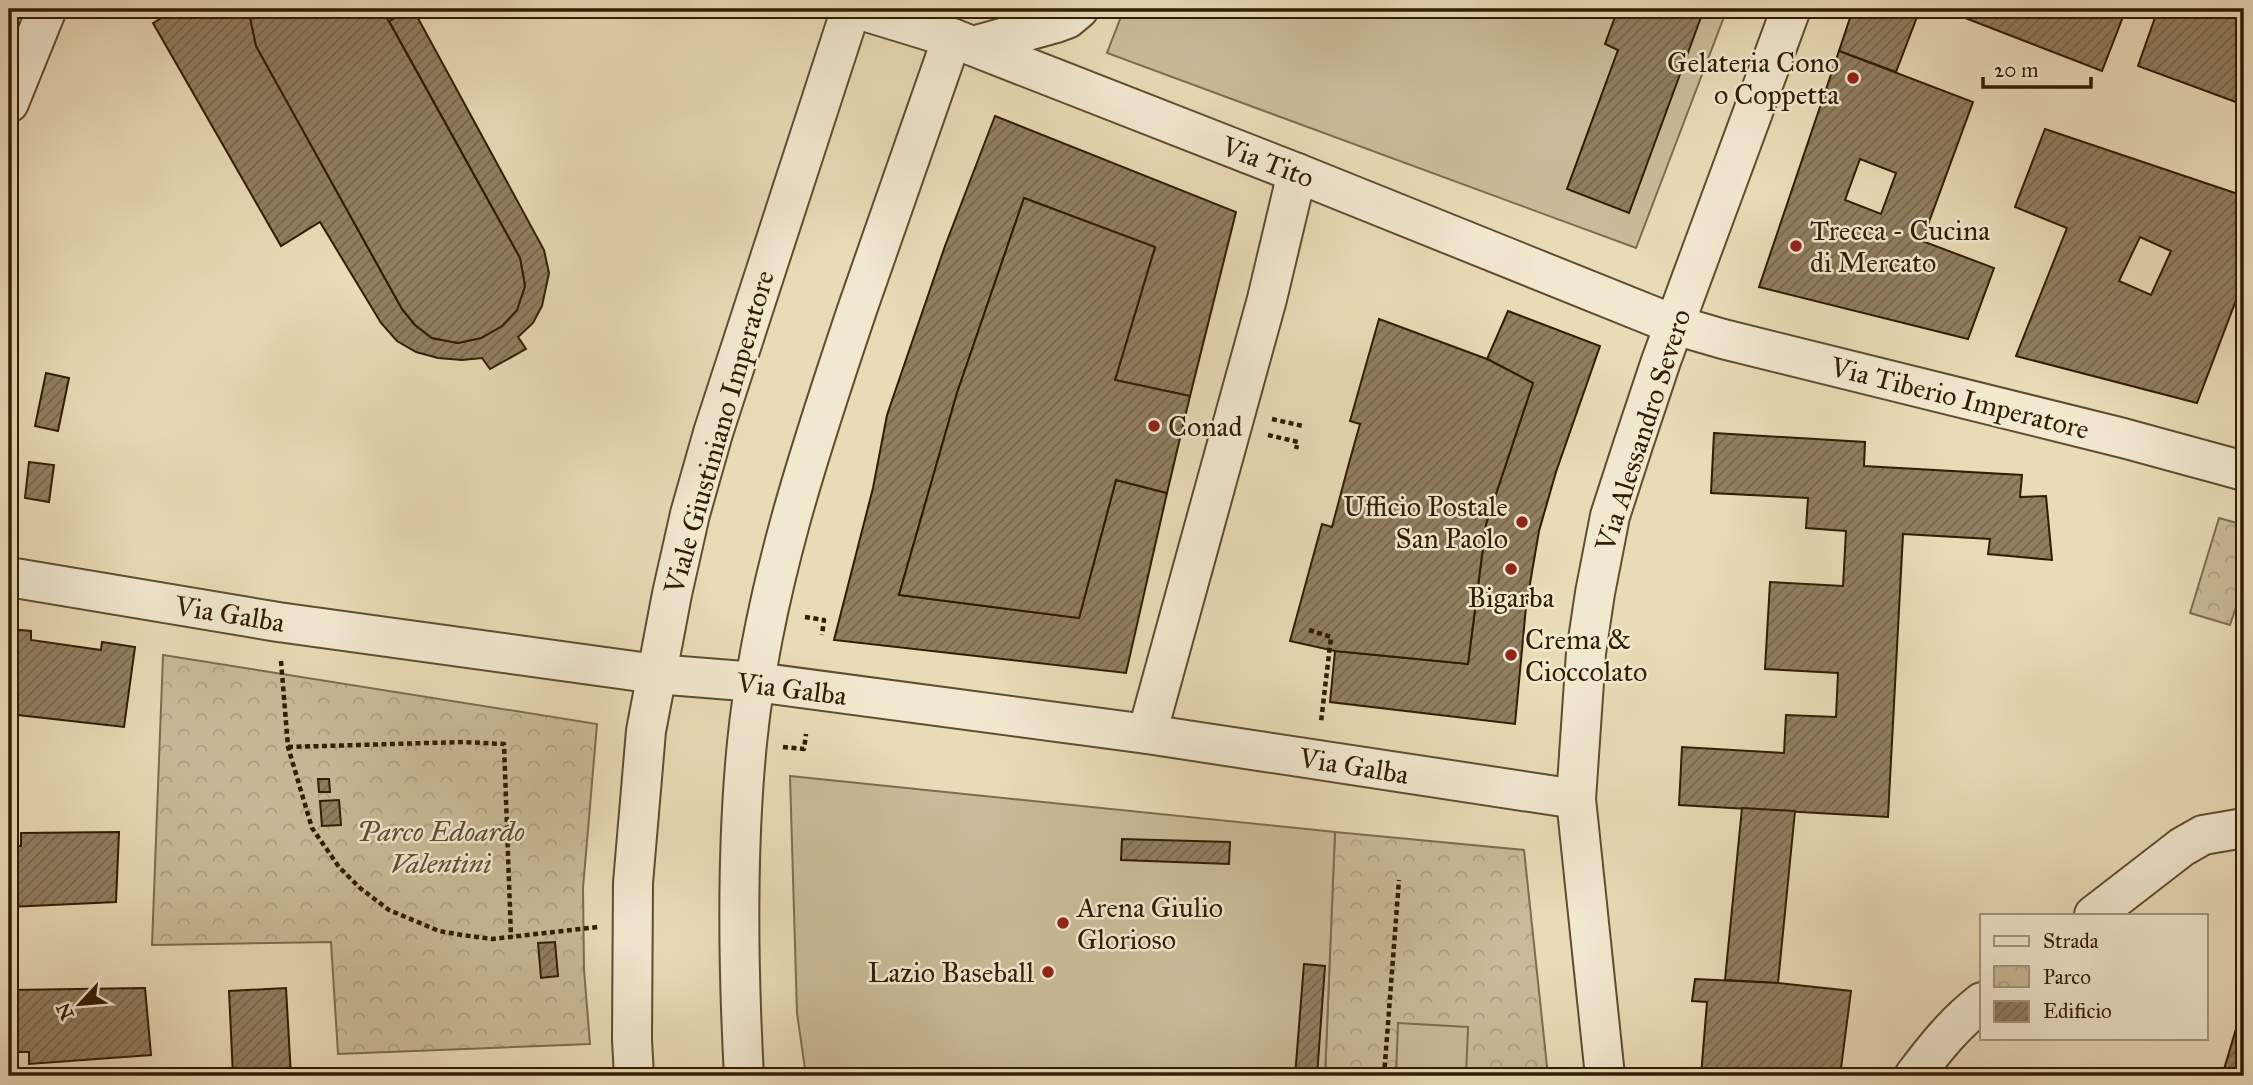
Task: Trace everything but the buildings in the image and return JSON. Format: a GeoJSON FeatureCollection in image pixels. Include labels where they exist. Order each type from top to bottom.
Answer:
{"type":"FeatureCollection","features":[{"type":"Feature","properties":{"kind":"street"},"geometry":{"type":"LineString","coordinates":[[9,103],[47,9]]}},
{"type":"Feature","properties":{"kind":"street","name":"Viale Giustiniano Imperatore"},"geometry":{"type":"LineString","coordinates":[[634,1076],[633,883],[646,731],[656,674],[687,528],[707,456],[851,9]]}},
{"type":"Feature","properties":{"kind":"street","name":"Via Tito"},"geometry":{"type":"LineString","coordinates":[[857,9],[962,42],[1675,325]]}},
{"type":"Feature","properties":{"kind":"street"},"geometry":{"type":"LineString","coordinates":[[744,1076],[739,898],[745,767],[756,682],[778,570],[802,474],[962,42],[1067,19],[1079,9]]}},
{"type":"Feature","properties":{"kind":"street","name":"Via Alessandro Severo"},"geometry":{"type":"LineString","coordinates":[[1605,1076],[1576,799],[1586,653],[1602,553],[1633,445],[1791,9]]}},
{"type":"Feature","properties":{"kind":"street"},"geometry":{"type":"LineString","coordinates":[[1147,734],[1267,299],[1297,173]]}},
{"type":"Feature","properties":{"kind":"street","name":"Via Tiberio Imperatore"},"geometry":{"type":"LineString","coordinates":[[1675,325],[2244,471]]}},
{"type":"Feature","properties":{"kind":"street","name":"Via Galba"},"geometry":{"type":"LineString","coordinates":[[9,577],[278,622],[656,674],[756,682],[1147,734],[1576,799]]}},
{"type":"Feature","properties":{"kind":"street"},"geometry":{"type":"LineString","coordinates":[[2095,914],[2182,847],[2203,835],[2244,828]]}},
{"type":"Feature","properties":{"kind":"street"},"geometry":{"type":"LineString","coordinates":[[1914,1076],[1942,1038],[1980,1004]]}},
{"type":"Feature","properties":{"kind":"path"},"geometry":{"type":"LineString","coordinates":[[1296,449],[1298,442],[1264,434],[1269,418],[1303,426]]}},
{"type":"Feature","properties":{"kind":"path"},"geometry":{"type":"LineString","coordinates":[[803,616],[824,620],[822,635]]}},
{"type":"Feature","properties":{"kind":"path"},"geometry":{"type":"LineString","coordinates":[[278,622],[288,747],[312,828],[339,867],[360,888],[389,910],[439,930],[492,939],[583,929]]}},
{"type":"Feature","properties":{"kind":"path"},"geometry":{"type":"LineString","coordinates":[[1309,630],[1331,637],[1323,701]]}},
{"type":"Feature","properties":{"kind":"path"},"geometry":{"type":"LineString","coordinates":[[782,747],[804,749],[806,734]]}},
{"type":"Feature","properties":{"kind":"path"},"geometry":{"type":"LineString","coordinates":[[288,747],[463,742],[505,744],[511,937]]}},
{"type":"Feature","properties":{"kind":"path"},"geometry":{"type":"LineString","coordinates":[[1384,1076],[1399,880]]}},
{"type":"Feature","properties":{"kind":"green space"},"geometry":{"type":"Polygon","coordinates":[[[1124,9],[1727,9],[1636,248],[1107,53],[1124,9]]]}},
{"type":"Feature","properties":{"kind":"green space"},"geometry":{"type":"Polygon","coordinates":[[[2219,518],[2244,525],[2244,583],[2230,625],[2190,613],[2219,518]]]}},
{"type":"Feature","properties":{"kind":"green space","name":"Parco Edoardo Valentini"},"geometry":{"type":"Polygon","coordinates":[[[163,655],[597,724],[583,888],[584,970],[590,1044],[338,1054],[331,942],[152,945],[163,655]]]}},
{"type":"Feature","properties":{"kind":"green space","name":"Arena Giulio Glorioso"},"geometry":{"type":"Polygon","coordinates":[[[790,776],[1335,832],[1325,1076],[806,1076],[797,1013],[790,776]]]}},
{"type":"Feature","properties":{"kind":"green space"},"geometry":{"type":"Polygon","coordinates":[[[1335,832],[1524,850],[1548,1076],[1325,1076],[1335,832]]]}},
{"type":"Feature","properties":{"kind":"green space"},"geometry":{"type":"Polygon","coordinates":[[[1398,1023],[1468,1027],[1466,1076],[1396,1076],[1398,1023]]]}},
{"type":"Feature","properties":{"kind":"place","name":"Gelateria Cono o Coppetta"},"geometry":{"type":"Point","coordinates":[1853,78]}},
{"type":"Feature","properties":{"kind":"place","name":"Trecca - Cucina di Mercato"},"geometry":{"type":"Point","coordinates":[1796,246]}},
{"type":"Feature","properties":{"kind":"place","name":"Conad"},"geometry":{"type":"Point","coordinates":[1154,426]}},
{"type":"Feature","properties":{"kind":"place","name":"Ufficio Postale San Paolo"},"geometry":{"type":"Point","coordinates":[1522,522]}},
{"type":"Feature","properties":{"kind":"place","name":"Bigarba"},"geometry":{"type":"Point","coordinates":[1511,569]}},
{"type":"Feature","properties":{"kind":"place","name":"Crema & Cioccolato"},"geometry":{"type":"Point","coordinates":[1511,655]}},
{"type":"Feature","properties":{"kind":"place","name":"Arena Giulio Glorioso"},"geometry":{"type":"Point","coordinates":[1063,923]}},
{"type":"Feature","properties":{"kind":"place","name":"Lazio Baseball"},"geometry":{"type":"Point","coordinates":[1048,972]}}]}
